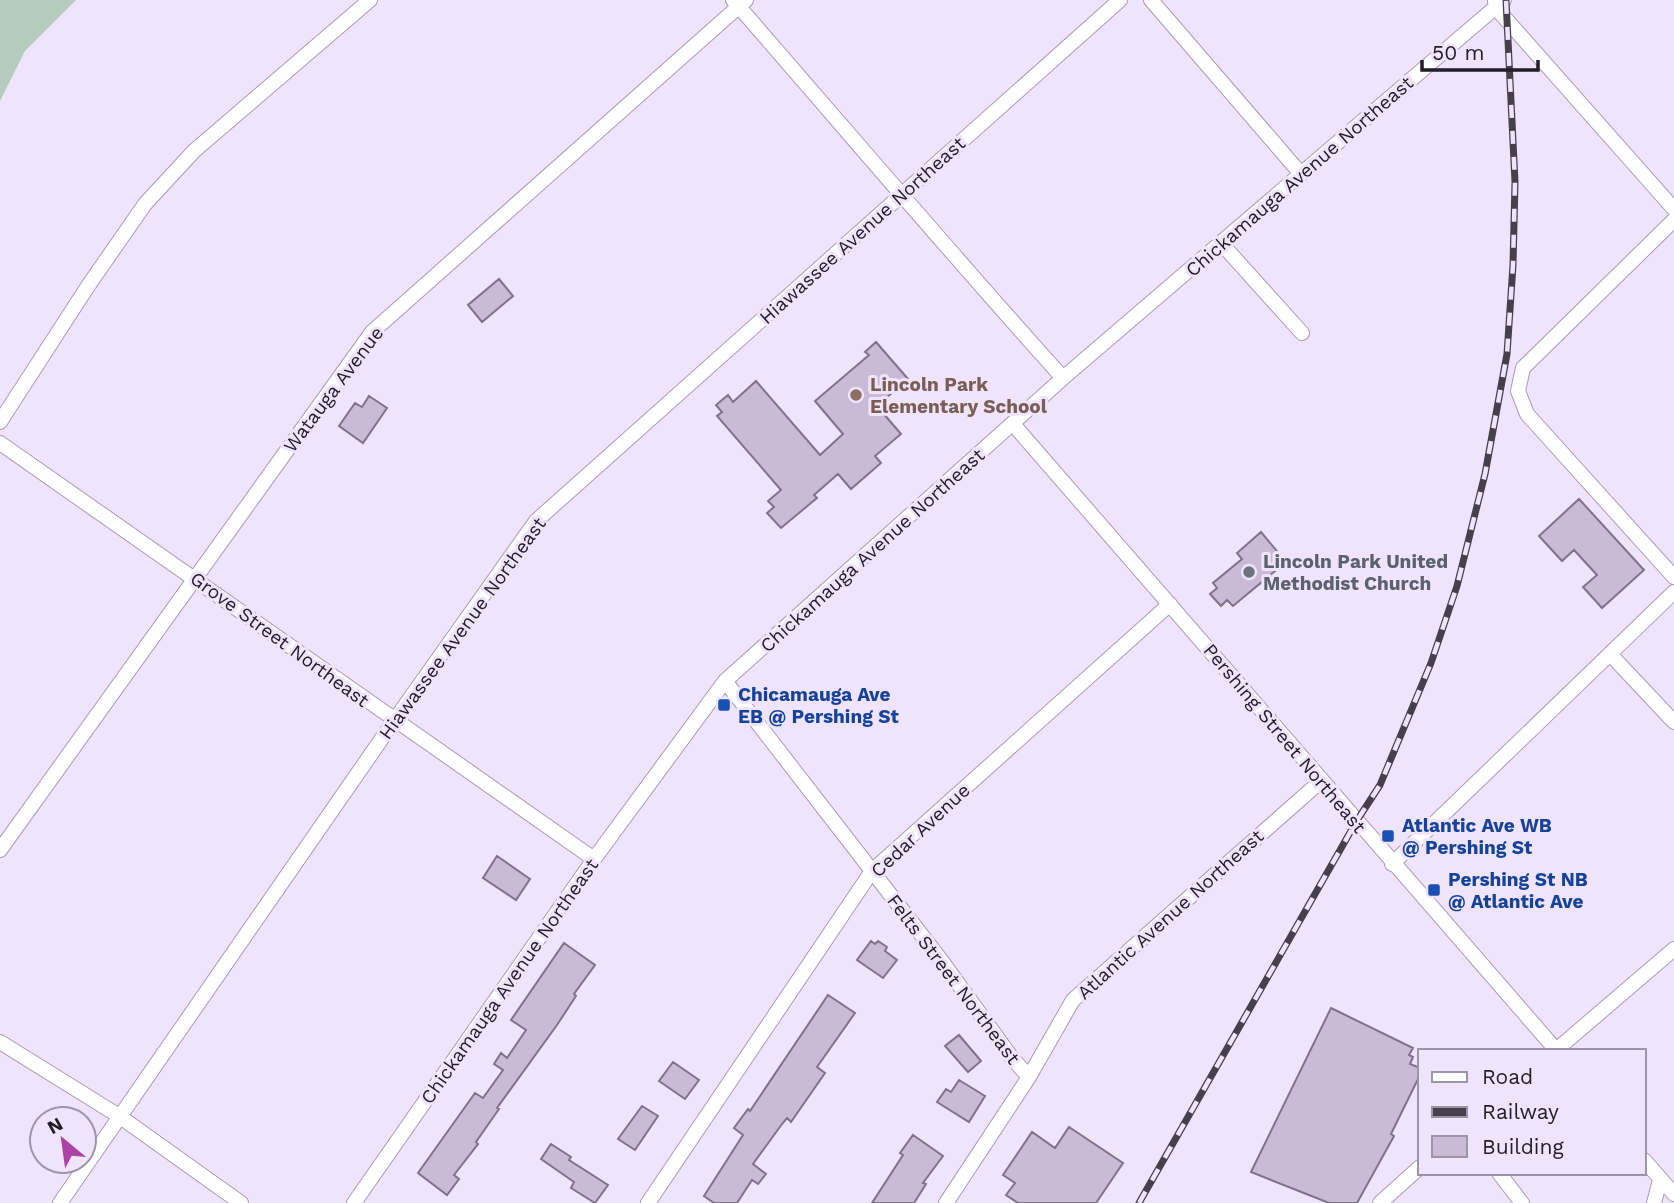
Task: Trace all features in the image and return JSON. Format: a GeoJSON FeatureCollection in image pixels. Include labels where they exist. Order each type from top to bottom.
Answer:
{"type":"FeatureCollection","features":[{"type":"Feature","properties":{"kind":"street"},"geometry":{"type":"LineString","coordinates":[[0,422],[145,204],[194,151],[370,0]]}},
{"type":"Feature","properties":{"kind":"street","name":"Hiawassee Avenue Northeast"},"geometry":{"type":"LineString","coordinates":[[60,1203],[394,720],[536,521],[1120,0]]}},
{"type":"Feature","properties":{"kind":"street"},"geometry":{"type":"LineString","coordinates":[[1151,0],[1301,174]]}},
{"type":"Feature","properties":{"kind":"street"},"geometry":{"type":"LineString","coordinates":[[739,2],[955,259],[1063,378]]}},
{"type":"Feature","properties":{"kind":"street","name":"Watauga Avenue"},"geometry":{"type":"LineString","coordinates":[[0,850],[372,332],[739,2]]}},
{"type":"Feature","properties":{"kind":"street"},"geometry":{"type":"LineString","coordinates":[[1499,3],[1674,209]]}},
{"type":"Feature","properties":{"kind":"street","name":"Chickamauga Avenue Northeast"},"geometry":{"type":"LineString","coordinates":[[354,1203],[594,859],[725,681],[1063,378],[1499,3]]}},
{"type":"Feature","properties":{"kind":"street"},"geometry":{"type":"LineString","coordinates":[[1674,220],[1523,368],[1518,391],[1527,414],[1674,577]]}},
{"type":"Feature","properties":{"kind":"street"},"geometry":{"type":"LineString","coordinates":[[1221,243],[1301,332]]}},
{"type":"Feature","properties":{"kind":"street","name":"Pershing Street Northeast"},"geometry":{"type":"LineString","coordinates":[[1013,425],[1247,691],[1392,864],[1555,1049]]}},
{"type":"Feature","properties":{"kind":"street","name":"Grove Street Northeast"},"geometry":{"type":"LineString","coordinates":[[0,443],[594,859]]}},
{"type":"Feature","properties":{"kind":"street"},"geometry":{"type":"LineString","coordinates":[[1392,864],[1674,592]]}},
{"type":"Feature","properties":{"kind":"street","name":"Cedar Avenue"},"geometry":{"type":"LineString","coordinates":[[648,1203],[872,872],[1170,604]]}},
{"type":"Feature","properties":{"kind":"street"},"geometry":{"type":"LineString","coordinates":[[1610,654],[1674,722]]}},
{"type":"Feature","properties":{"kind":"street","name":"Felts Street Northeast"},"geometry":{"type":"LineString","coordinates":[[725,681],[1029,1077]]}},
{"type":"Feature","properties":{"kind":"street","name":"Atlantic Avenue Northeast"},"geometry":{"type":"LineString","coordinates":[[946,1203],[1029,1077],[1073,1000],[1321,781]]}},
{"type":"Feature","properties":{"kind":"street"},"geometry":{"type":"LineString","coordinates":[[1557,1049],[1674,949]]}},
{"type":"Feature","properties":{"kind":"street"},"geometry":{"type":"LineString","coordinates":[[0,1042],[119,1116],[241,1203]]}},
{"type":"Feature","properties":{"kind":"street"},"geometry":{"type":"LineString","coordinates":[[1646,1162],[1674,1194]]}},
{"type":"Feature","properties":{"kind":"street"},"geometry":{"type":"LineString","coordinates":[[1380,1203],[1418,1169]]}},
{"type":"Feature","properties":{"kind":"street"},"geometry":{"type":"LineString","coordinates":[[1501,1175],[1522,1203]]}},
{"type":"Feature","properties":{"kind":"street"},"geometry":{"type":"LineString","coordinates":[[1654,1203],[1660,1180]]}},
{"type":"Feature","properties":{"kind":"green space"},"geometry":{"type":"Polygon","coordinates":[[[0,0],[76,0],[25,51],[0,101],[0,0]]]}},
{"type":"Feature","properties":{"kind":"building"},"geometry":{"type":"Polygon","coordinates":[[[499,279],[513,296],[482,322],[468,305],[499,279]]]}},
{"type":"Feature","properties":{"kind":"building","name":"Lincoln Park Elementary School"},"geometry":{"type":"Polygon","coordinates":[[[876,342],[908,379],[877,406],[901,434],[875,456],[881,463],[851,489],[838,474],[814,495],[817,498],[781,528],[767,513],[774,507],[768,501],[781,490],[717,416],[722,412],[716,405],[728,395],[733,402],[756,381],[820,455],[843,434],[815,401],[869,355],[865,352],[876,342]]]}},
{"type":"Feature","properties":{"kind":"building"},"geometry":{"type":"Polygon","coordinates":[[[369,396],[387,408],[363,443],[339,426],[355,403],[362,407],[369,396]]]}},
{"type":"Feature","properties":{"kind":"building"},"geometry":{"type":"Polygon","coordinates":[[[1579,499],[1644,570],[1602,608],[1583,587],[1597,575],[1574,550],[1562,561],[1539,536],[1579,499]]]}},
{"type":"Feature","properties":{"kind":"building","name":"Lincoln Park United Methodist Church"},"geometry":{"type":"Polygon","coordinates":[[[1261,532],[1286,562],[1233,606],[1227,600],[1221,606],[1210,594],[1217,588],[1213,583],[1242,559],[1237,553],[1261,532]]]}},
{"type":"Feature","properties":{"kind":"building"},"geometry":{"type":"Polygon","coordinates":[[[497,856],[530,879],[516,900],[483,878],[497,856]]]}},
{"type":"Feature","properties":{"kind":"building"},"geometry":{"type":"Polygon","coordinates":[[[871,941],[875,944],[878,941],[887,947],[885,951],[897,960],[883,978],[857,960],[871,941]]]}},
{"type":"Feature","properties":{"kind":"building"},"geometry":{"type":"Polygon","coordinates":[[[564,943],[595,965],[574,994],[576,996],[557,1025],[497,1108],[499,1109],[476,1142],[478,1144],[454,1175],[459,1179],[447,1195],[418,1173],[475,1093],[483,1098],[503,1070],[494,1064],[501,1053],[507,1058],[526,1030],[511,1020],[564,943]]]}},
{"type":"Feature","properties":{"kind":"building"},"geometry":{"type":"Polygon","coordinates":[[[828,995],[855,1013],[817,1067],[825,1073],[791,1122],[787,1118],[753,1164],[766,1174],[758,1184],[752,1180],[737,1203],[714,1203],[704,1196],[743,1135],[734,1128],[748,1109],[750,1111],[828,995]]]}},
{"type":"Feature","properties":{"kind":"building"},"geometry":{"type":"Polygon","coordinates":[[[1331,1008],[1413,1048],[1409,1055],[1413,1057],[1410,1064],[1418,1067],[1418,1079],[1391,1134],[1394,1136],[1357,1203],[1329,1203],[1251,1172],[1331,1008]]]}},
{"type":"Feature","properties":{"kind":"building"},"geometry":{"type":"Polygon","coordinates":[[[959,1035],[981,1061],[968,1072],[945,1046],[959,1035]]]}},
{"type":"Feature","properties":{"kind":"building"},"geometry":{"type":"Polygon","coordinates":[[[673,1062],[699,1080],[685,1099],[659,1081],[673,1062]]]}},
{"type":"Feature","properties":{"kind":"building"},"geometry":{"type":"Polygon","coordinates":[[[959,1080],[985,1096],[969,1122],[937,1102],[946,1089],[951,1092],[959,1080]]]}},
{"type":"Feature","properties":{"kind":"building"},"geometry":{"type":"Polygon","coordinates":[[[642,1106],[658,1116],[635,1150],[618,1139],[642,1106]]]}},
{"type":"Feature","properties":{"kind":"building"},"geometry":{"type":"Polygon","coordinates":[[[1069,1127],[1123,1163],[1096,1203],[1018,1203],[1006,1195],[1015,1183],[1003,1175],[1032,1132],[1055,1148],[1069,1127]]]}},
{"type":"Feature","properties":{"kind":"building"},"geometry":{"type":"Polygon","coordinates":[[[913,1135],[943,1156],[923,1183],[926,1184],[914,1203],[872,1203],[903,1155],[900,1153],[913,1135]]]}},
{"type":"Feature","properties":{"kind":"building"},"geometry":{"type":"Polygon","coordinates":[[[551,1144],[571,1157],[569,1160],[608,1185],[595,1203],[571,1188],[574,1182],[541,1159],[551,1144]]]}},
{"type":"Feature","properties":{"kind":"railway"},"geometry":{"type":"LineString","coordinates":[[1139,1203],[1356,822],[1380,785],[1431,663],[1457,586],[1485,474],[1507,354],[1515,182],[1506,0]]}},
{"type":"Feature","properties":{"kind":"place","name":"Lincoln Park Elementary School"},"geometry":{"type":"Point","coordinates":[856,395]}},
{"type":"Feature","properties":{"kind":"place","name":"Lincoln Park United Methodist Church"},"geometry":{"type":"Point","coordinates":[1249,572]}},
{"type":"Feature","properties":{"kind":"place","name":"Chicamauga Ave EB @ Pershing St"},"geometry":{"type":"Point","coordinates":[724,705]}},
{"type":"Feature","properties":{"kind":"place","name":"Atlantic Ave WB @ Pershing St"},"geometry":{"type":"Point","coordinates":[1388,836]}},
{"type":"Feature","properties":{"kind":"place","name":"Pershing St NB @ Atlantic Ave"},"geometry":{"type":"Point","coordinates":[1434,890]}}]}
